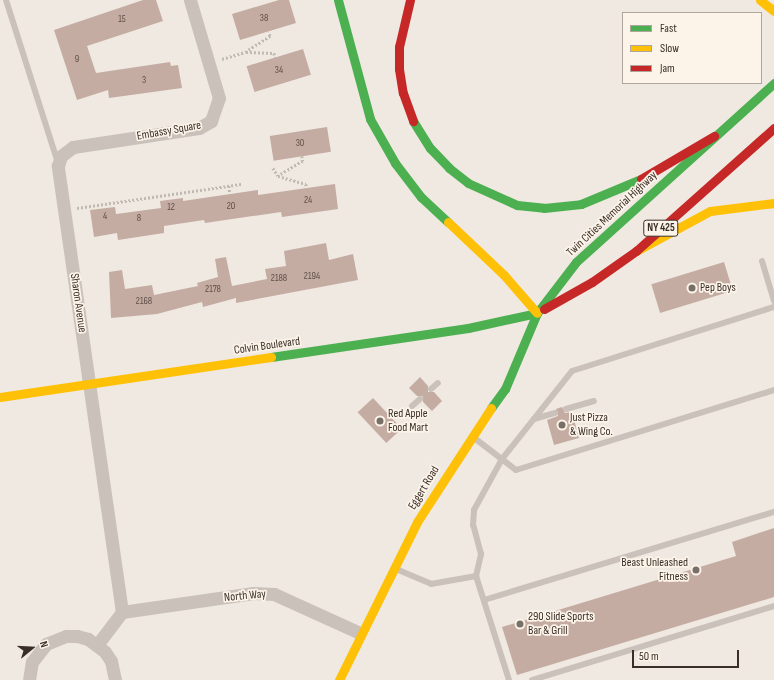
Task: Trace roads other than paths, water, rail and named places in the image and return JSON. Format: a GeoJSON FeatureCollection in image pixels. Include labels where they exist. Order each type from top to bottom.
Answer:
{"type":"FeatureCollection","features":[{"type":"Feature","properties":{"kind":"main road"},"geometry":{"type":"LineString","coordinates":[[338,0],[370,119],[394,163],[421,197],[504,275],[537,313]]}},
{"type":"Feature","properties":{"kind":"main road"},"geometry":{"type":"LineString","coordinates":[[410,0],[399,47],[399,69],[403,93],[415,124],[430,148],[449,168],[468,183],[492,196],[517,205],[544,208],[582,204],[630,185],[714,136]]}},
{"type":"Feature","properties":{"kind":"main road"},"geometry":{"type":"LineString","coordinates":[[760,0],[774,11]]}},
{"type":"Feature","properties":{"kind":"main road","name":"Twin Cities Memorial Highway"},"geometry":{"type":"LineString","coordinates":[[537,313],[576,262],[774,83]]}},
{"type":"Feature","properties":{"kind":"main road","name":"NY 425"},"geometry":{"type":"LineString","coordinates":[[537,313],[592,282],[636,251],[774,128]]}},
{"type":"Feature","properties":{"kind":"main road"},"geometry":{"type":"LineString","coordinates":[[636,251],[710,211],[774,203]]}},
{"type":"Feature","properties":{"kind":"main road","name":"Colvin Boulevard"},"geometry":{"type":"LineString","coordinates":[[0,397],[468,328],[537,313]]}},
{"type":"Feature","properties":{"kind":"main road","name":"Eggert Road"},"geometry":{"type":"LineString","coordinates":[[339,680],[360,633],[393,567],[471,436],[505,389],[537,313]]}},
{"type":"Feature","properties":{"kind":"street","name":"Embassy Square"},"geometry":{"type":"LineString","coordinates":[[58,166],[61,156],[79,146],[199,128],[211,121],[218,98],[190,0]]}},
{"type":"Feature","properties":{"kind":"street","name":"Sharon Avenue"},"geometry":{"type":"LineString","coordinates":[[58,166],[122,612]]}},
{"type":"Feature","properties":{"kind":"street","name":"North Way"},"geometry":{"type":"LineString","coordinates":[[122,612],[254,593],[274,594],[360,633]]}},
{"type":"Feature","properties":{"kind":"street"},"geometry":{"type":"LineString","coordinates":[[97,644],[122,612]]}},
{"type":"Feature","properties":{"kind":"street"},"geometry":{"type":"LineString","coordinates":[[29,680],[32,662],[38,652],[56,639],[77,636],[97,644],[111,661],[115,680]]}},
{"type":"Feature","properties":{"kind":"lane","name":"Sharon Avenue"},"geometry":{"type":"LineString","coordinates":[[6,0],[58,166]]}},
{"type":"Feature","properties":{"kind":"lane"},"geometry":{"type":"LineString","coordinates":[[762,261],[774,301]]}},
{"type":"Feature","properties":{"kind":"lane"},"geometry":{"type":"LineString","coordinates":[[509,680],[476,576],[481,554],[472,518],[502,460],[572,371],[774,307]]}},
{"type":"Feature","properties":{"kind":"lane"},"geometry":{"type":"LineString","coordinates":[[431,389],[438,383]]}},
{"type":"Feature","properties":{"kind":"lane"},"geometry":{"type":"LineString","coordinates":[[471,436],[516,470],[774,390]]}},
{"type":"Feature","properties":{"kind":"lane"},"geometry":{"type":"LineString","coordinates":[[412,406],[420,399]]}},
{"type":"Feature","properties":{"kind":"lane"},"geometry":{"type":"LineString","coordinates":[[566,409],[594,401]]}},
{"type":"Feature","properties":{"kind":"lane"},"geometry":{"type":"LineString","coordinates":[[534,419],[555,413]]}},
{"type":"Feature","properties":{"kind":"lane"},"geometry":{"type":"LineString","coordinates":[[484,600],[774,512]]}},
{"type":"Feature","properties":{"kind":"lane"},"geometry":{"type":"LineString","coordinates":[[393,567],[431,584],[476,576]]}},
{"type":"Feature","properties":{"kind":"lane"},"geometry":{"type":"LineString","coordinates":[[532,680],[774,606]]}},
{"type":"Feature","properties":{"kind":"place","name":"Pep Boys"},"geometry":{"type":"Point","coordinates":[692,288]}},
{"type":"Feature","properties":{"kind":"place","name":"Red Apple Food Mart"},"geometry":{"type":"Point","coordinates":[380,421]}},
{"type":"Feature","properties":{"kind":"place","name":"Just Pizza & Wing Co."},"geometry":{"type":"Point","coordinates":[562,425]}},
{"type":"Feature","properties":{"kind":"place","name":"Beast Unleashed Fitness"},"geometry":{"type":"Point","coordinates":[696,570]}},
{"type":"Feature","properties":{"kind":"place","name":"290 Slide Sports Bar & Grill"},"geometry":{"type":"Point","coordinates":[520,624]}}]}
